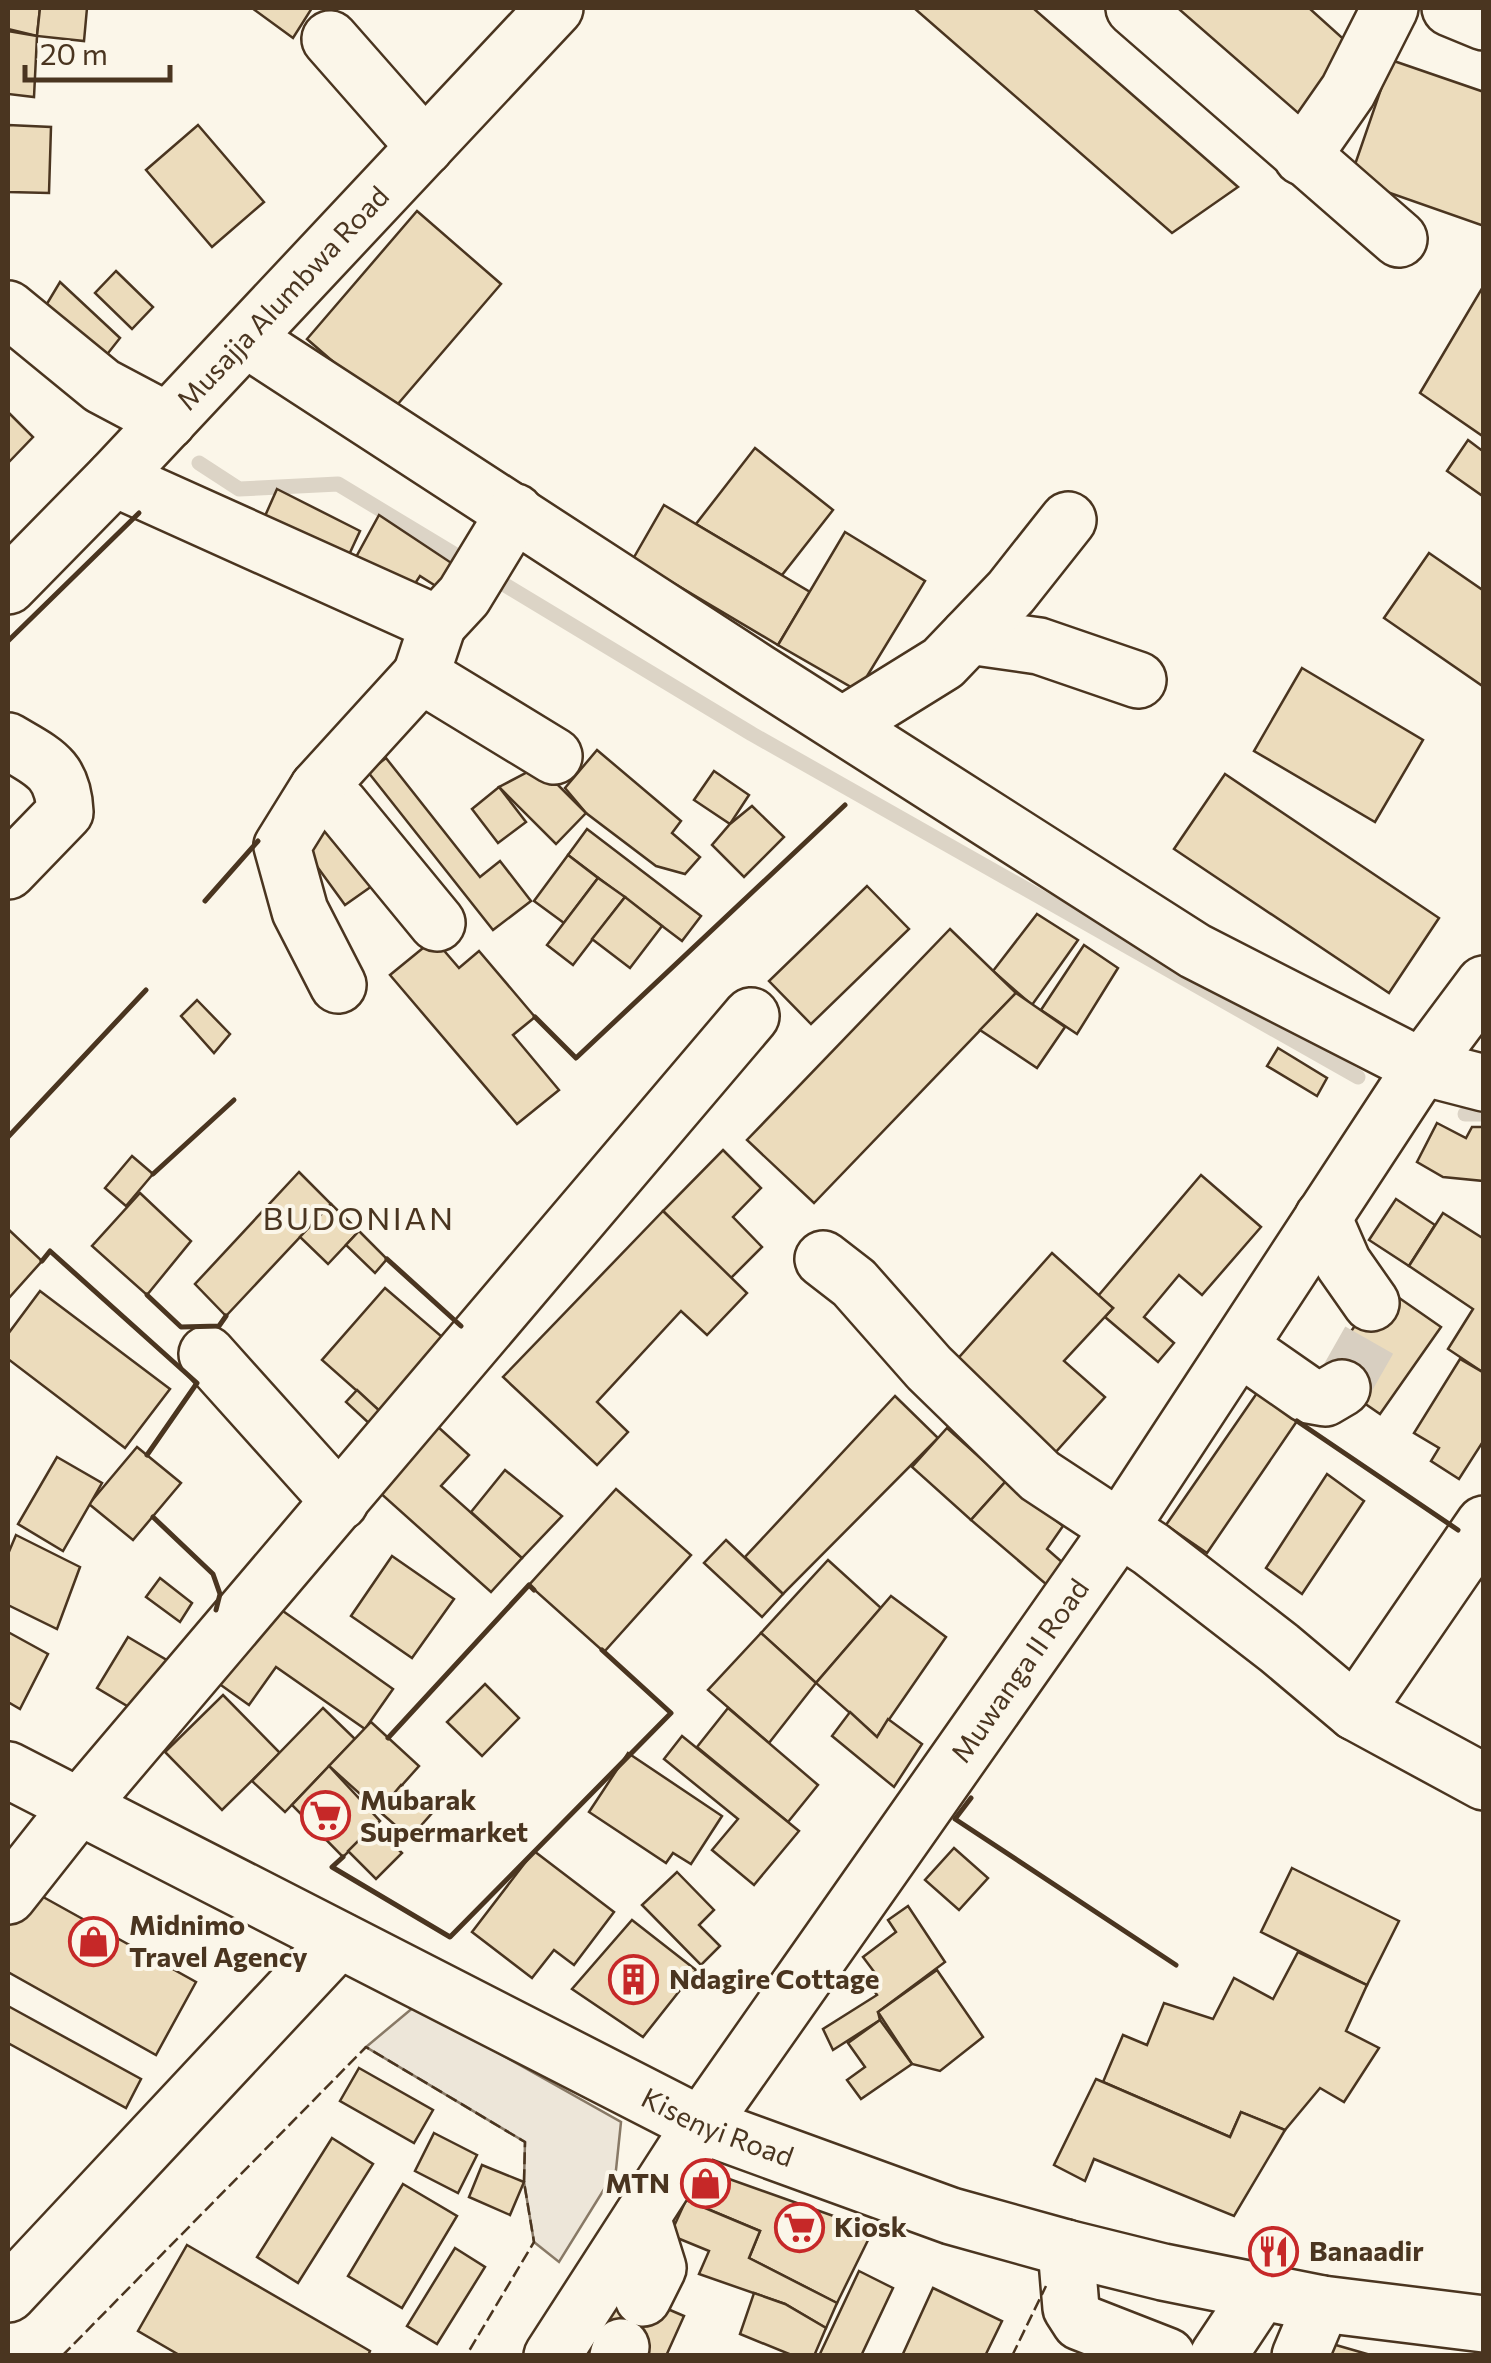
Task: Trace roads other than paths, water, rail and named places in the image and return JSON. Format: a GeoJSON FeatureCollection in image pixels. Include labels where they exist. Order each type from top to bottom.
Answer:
{"type":"FeatureCollection","features":[{"type":"Feature","properties":{"kind":"street","name":"Musajja Alumbwa Road"},"geometry":{"type":"LineString","coordinates":[[8,586],[168,422],[556,8]]}},
{"type":"Feature","properties":{"kind":"street"},"geometry":{"type":"LineString","coordinates":[[1134,8],[1399,239]]}},
{"type":"Feature","properties":{"kind":"street"},"geometry":{"type":"LineString","coordinates":[[1302,157],[1348,91],[1390,8]]}},
{"type":"Feature","properties":{"kind":"street"},"geometry":{"type":"LineString","coordinates":[[1450,8],[1484,22]]}},
{"type":"Feature","properties":{"kind":"street"},"geometry":{"type":"LineString","coordinates":[[330,39],[425,147]]}},
{"type":"Feature","properties":{"kind":"street"},"geometry":{"type":"LineString","coordinates":[[8,309],[102,386],[168,422]]}},
{"type":"Feature","properties":{"kind":"street"},"geometry":{"type":"LineString","coordinates":[[246,339],[507,526],[843,725],[1195,951],[1422,1067],[1484,1082]]}},
{"type":"Feature","properties":{"kind":"street"},"geometry":{"type":"LineString","coordinates":[[114,478],[441,632],[554,756]]}},
{"type":"Feature","properties":{"kind":"street"},"geometry":{"type":"LineString","coordinates":[[843,725],[943,662],[1011,592],[1068,520]]}},
{"type":"Feature","properties":{"kind":"street"},"geometry":{"type":"LineString","coordinates":[[338,985],[300,912],[282,846],[318,788],[441,632],[507,526]]}},
{"type":"Feature","properties":{"kind":"street"},"geometry":{"type":"LineString","coordinates":[[969,636],[1039,646],[1138,680]]}},
{"type":"Feature","properties":{"kind":"street"},"geometry":{"type":"LineString","coordinates":[[8,741],[49,765],[64,788],[65,812],[8,871]]}},
{"type":"Feature","properties":{"kind":"street"},"geometry":{"type":"LineString","coordinates":[[318,788],[340,805],[437,924]]}},
{"type":"Feature","properties":{"kind":"street","name":"Muwanga II Road"},"geometry":{"type":"LineString","coordinates":[[552,2356],[701,2126],[1120,1528],[1422,1067],[1484,984]]}},
{"type":"Feature","properties":{"kind":"street"},"geometry":{"type":"LineString","coordinates":[[20,1880],[751,1016]]}},
{"type":"Feature","properties":{"kind":"street"},"geometry":{"type":"LineString","coordinates":[[1323,1218],[1343,1263],[1371,1303]]}},
{"type":"Feature","properties":{"kind":"street"},"geometry":{"type":"LineString","coordinates":[[823,1260],[854,1283],[930,1368],[1040,1476],[1120,1528],[1252,1627],[1355,1712],[1484,1782]]}},
{"type":"Feature","properties":{"kind":"street"},"geometry":{"type":"LineString","coordinates":[[1239,1347],[1308,1395],[1325,1398],[1342,1388]]}},
{"type":"Feature","properties":{"kind":"street"},"geometry":{"type":"LineString","coordinates":[[207,1354],[340,1502]]}},
{"type":"Feature","properties":{"kind":"street"},"geometry":{"type":"LineString","coordinates":[[1355,1712],[1484,1524]]}},
{"type":"Feature","properties":{"kind":"street","name":"Kisenyi Road"},"geometry":{"type":"LineString","coordinates":[[8,1770],[74,1814],[339,1940],[701,2126],[951,2216],[1066,2248],[1322,2304],[1482,2320]]}},
{"type":"Feature","properties":{"kind":"street"},"geometry":{"type":"LineString","coordinates":[[8,2294],[339,1940]]}},
{"type":"Feature","properties":{"kind":"street"},"geometry":{"type":"LineString","coordinates":[[642,2217],[658,2268],[643,2298]]}},
{"type":"Feature","properties":{"kind":"street"},"geometry":{"type":"LineString","coordinates":[[1066,2248],[1071,2308],[1080,2322],[1167,2356]]}},
{"type":"Feature","properties":{"kind":"street"},"geometry":{"type":"LineString","coordinates":[[1218,2356],[1262,2290]]}},
{"type":"Feature","properties":{"kind":"street"},"geometry":{"type":"LineString","coordinates":[[1300,2356],[1322,2304]]}},
{"type":"Feature","properties":{"kind":"waterway"},"geometry":{"type":"LineString","coordinates":[[199,463],[239,489],[338,484],[752,734],[1358,1077]]}},
{"type":"Feature","properties":{"kind":"waterway"},"geometry":{"type":"LineString","coordinates":[[1465,1114],[1484,1114]]}},
{"type":"Feature","properties":{"kind":"tunnel"},"geometry":{"type":"LineString","coordinates":[[1342,1388],[1375,1330],[1371,1303]]}},
{"type":"Feature","properties":{"kind":"place","name":"Mubarak Supermarket"},"geometry":{"type":"Point","coordinates":[325,1816]}},
{"type":"Feature","properties":{"kind":"place","name":"Midnimo Travel Agency"},"geometry":{"type":"Point","coordinates":[94,1941]}},
{"type":"Feature","properties":{"kind":"place","name":"Ndagire Cottage"},"geometry":{"type":"Point","coordinates":[634,1979]}},
{"type":"Feature","properties":{"kind":"place","name":"MTN"},"geometry":{"type":"Point","coordinates":[705,2183]}},
{"type":"Feature","properties":{"kind":"place","name":"Kiosk"},"geometry":{"type":"Point","coordinates":[799,2227]}},
{"type":"Feature","properties":{"kind":"place","name":"Banaadir"},"geometry":{"type":"Point","coordinates":[1274,2251]}},
{"type":"Feature","properties":{"kind":"district","name":"BUDONIAN"},"geometry":{"type":"Point","coordinates":[359,1219]}}]}
